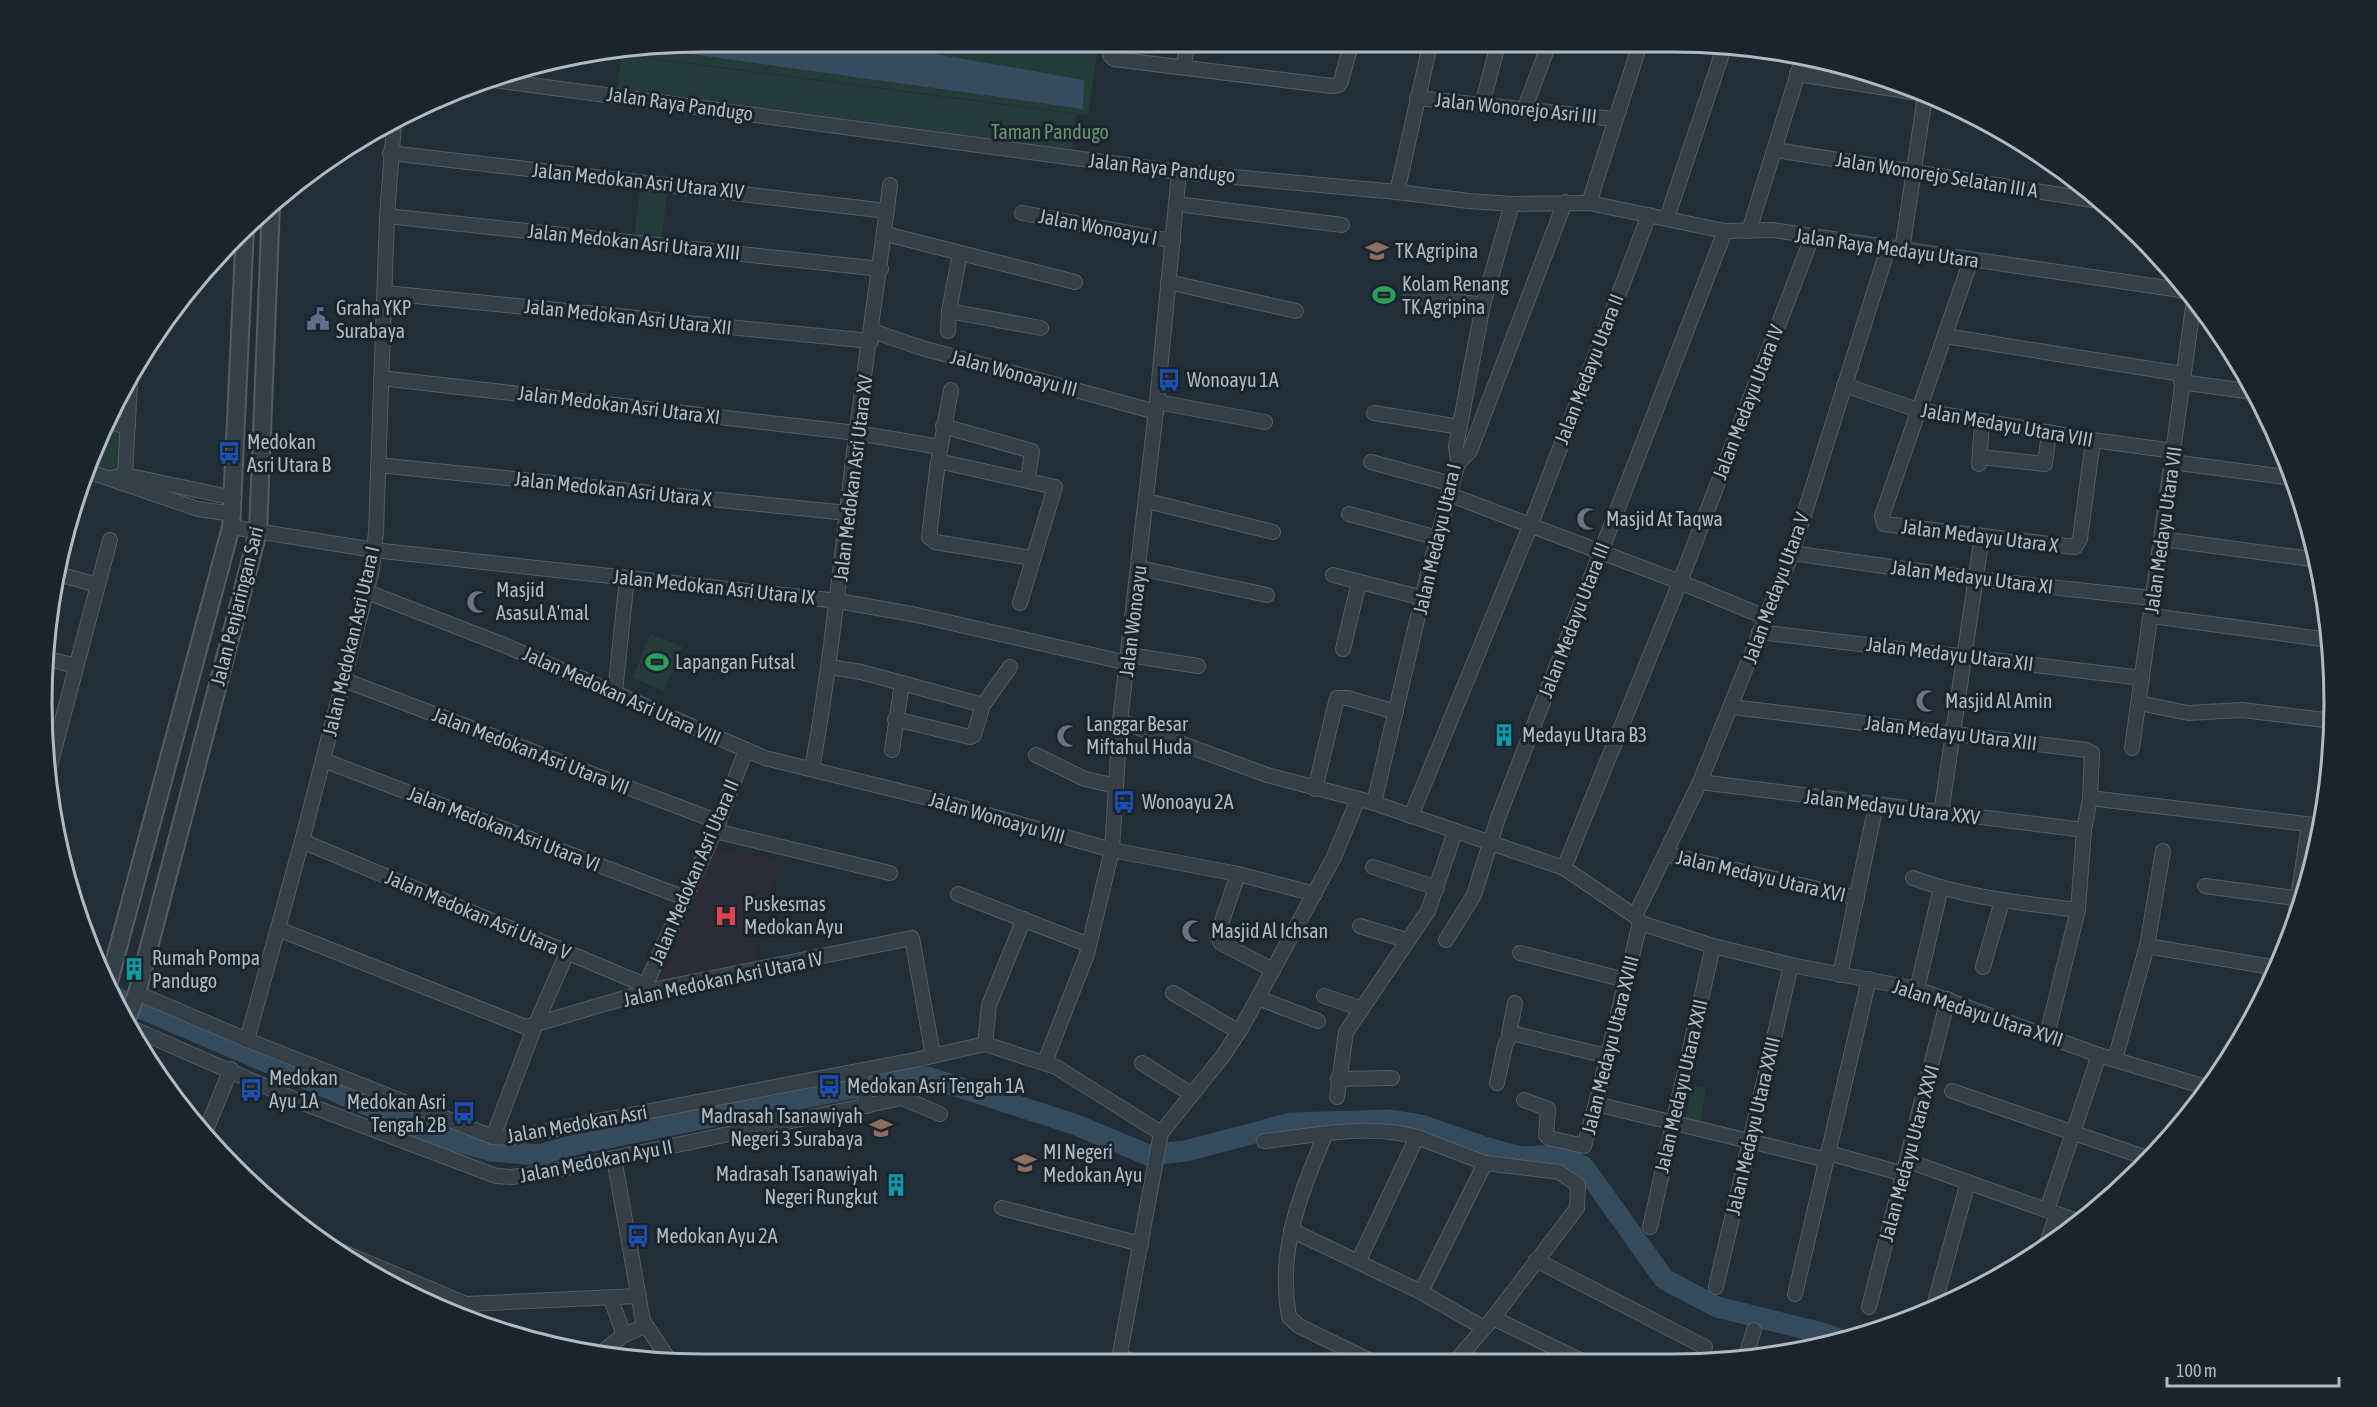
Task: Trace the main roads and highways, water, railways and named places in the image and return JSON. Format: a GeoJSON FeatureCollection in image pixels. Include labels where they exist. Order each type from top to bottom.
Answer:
{"type":"FeatureCollection","features":[{"type":"Feature","properties":{"kind":"waterway"},"geometry":{"type":"LineString","coordinates":[[126,1002],[444,1138],[492,1151],[539,1155],[578,1144],[898,1079],[927,1077],[1074,1124],[1148,1155],[1186,1151],[1291,1123],[1390,1120],[1421,1125],[1521,1157],[1561,1155],[1584,1167],[1664,1279],[1717,1307],[1828,1335]]}},
{"type":"Feature","properties":{"kind":"place","name":"TK Agripina"},"geometry":{"type":"Point","coordinates":[1377,251]}},
{"type":"Feature","properties":{"kind":"place","name":"Kolam Renang TK Agripina"},"geometry":{"type":"Point","coordinates":[1384,295]}},
{"type":"Feature","properties":{"kind":"place","name":"Graha YKP Surabaya"},"geometry":{"type":"Point","coordinates":[318,319]}},
{"type":"Feature","properties":{"kind":"place","name":"Wonoayu 1A"},"geometry":{"type":"Point","coordinates":[1169,380]}},
{"type":"Feature","properties":{"kind":"place","name":"Medokan Asri Utara B"},"geometry":{"type":"Point","coordinates":[229,453]}},
{"type":"Feature","properties":{"kind":"place","name":"Masjid At Taqwa"},"geometry":{"type":"Point","coordinates":[1588,519]}},
{"type":"Feature","properties":{"kind":"place","name":"Masjid Asasul A'mal"},"geometry":{"type":"Point","coordinates":[478,602]}},
{"type":"Feature","properties":{"kind":"place","name":"Lapangan Futsal"},"geometry":{"type":"Point","coordinates":[657,662]}},
{"type":"Feature","properties":{"kind":"place","name":"Masjid Al Amin"},"geometry":{"type":"Point","coordinates":[1927,701]}},
{"type":"Feature","properties":{"kind":"place","name":"Medayu Utara B3"},"geometry":{"type":"Point","coordinates":[1504,735]}},
{"type":"Feature","properties":{"kind":"place","name":"Langgar Besar Miftahul Huda"},"geometry":{"type":"Point","coordinates":[1068,736]}},
{"type":"Feature","properties":{"kind":"place","name":"Wonoayu 2A"},"geometry":{"type":"Point","coordinates":[1124,802]}},
{"type":"Feature","properties":{"kind":"place","name":"Puskesmas Medokan Ayu"},"geometry":{"type":"Point","coordinates":[726,916]}},
{"type":"Feature","properties":{"kind":"place","name":"Masjid Al Ichsan"},"geometry":{"type":"Point","coordinates":[1193,931]}},
{"type":"Feature","properties":{"kind":"place","name":"Rumah Pompa Pandugo"},"geometry":{"type":"Point","coordinates":[134,969]}},
{"type":"Feature","properties":{"kind":"place","name":"Medokan Asri Tengah 1A"},"geometry":{"type":"Point","coordinates":[829,1086]}},
{"type":"Feature","properties":{"kind":"place","name":"Medokan Ayu 1A"},"geometry":{"type":"Point","coordinates":[251,1090]}},
{"type":"Feature","properties":{"kind":"place","name":"Medokan Asri Tengah 2B"},"geometry":{"type":"Point","coordinates":[464,1113]}},
{"type":"Feature","properties":{"kind":"place","name":"Madrasah Tsanawiyah Negeri 3 Surabaya"},"geometry":{"type":"Point","coordinates":[881,1128]}},
{"type":"Feature","properties":{"kind":"place","name":"MI Negeri Medokan Ayu"},"geometry":{"type":"Point","coordinates":[1025,1163]}},
{"type":"Feature","properties":{"kind":"place","name":"Madrasah Tsanawiyah Negeri Rungkut"},"geometry":{"type":"Point","coordinates":[896,1185]}},
{"type":"Feature","properties":{"kind":"place","name":"Medokan Ayu 2A"},"geometry":{"type":"Point","coordinates":[638,1236]}},
{"type":"Feature","properties":{"kind":"park label","name":"Taman Pandugo"},"geometry":{"type":"Point","coordinates":[1050,132]}}]}
